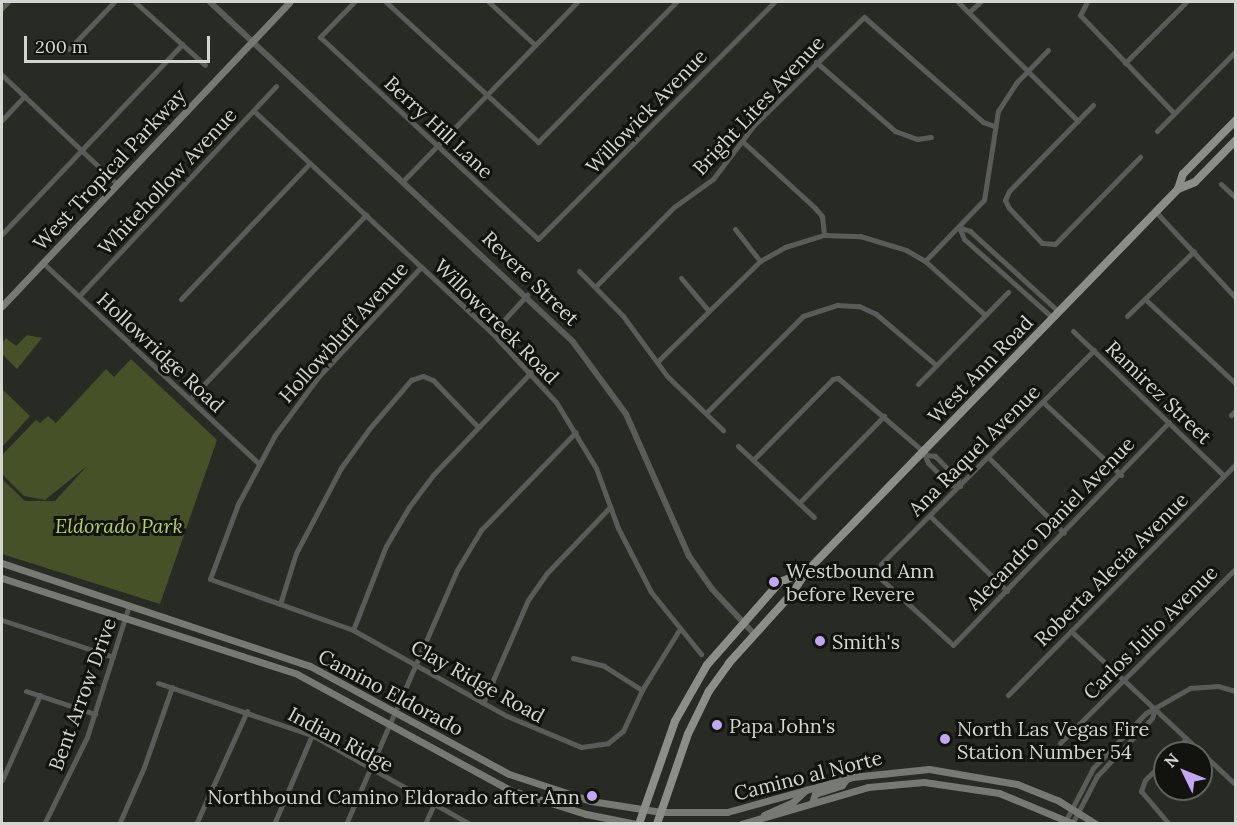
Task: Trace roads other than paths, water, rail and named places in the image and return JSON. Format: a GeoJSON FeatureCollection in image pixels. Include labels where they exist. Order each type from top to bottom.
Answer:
{"type":"FeatureCollection","features":[{"type":"Feature","properties":{"kind":"main road","name":"West Tropical Parkway"},"geometry":{"type":"LineString","coordinates":[[2,306],[289,2]]}},
{"type":"Feature","properties":{"kind":"main road","name":"West Ann Road"},"geometry":{"type":"LineString","coordinates":[[1178,189],[1183,174],[1236,120]]}},
{"type":"Feature","properties":{"kind":"main road","name":"West Ann Road"},"geometry":{"type":"LineString","coordinates":[[657,824],[697,714],[721,674],[794,591],[806,572],[925,453],[1178,189],[1195,182],[1236,140]]}},
{"type":"Feature","properties":{"kind":"main road","name":"Camino Eldorado"},"geometry":{"type":"LineString","coordinates":[[2,563],[310,666],[527,781],[580,798],[661,812]]}},
{"type":"Feature","properties":{"kind":"main road","name":"West Ann Road"},"geometry":{"type":"LineString","coordinates":[[638,824],[683,705],[715,653],[780,582],[806,572]]}},
{"type":"Feature","properties":{"kind":"main road","name":"Camino Eldorado"},"geometry":{"type":"LineString","coordinates":[[2,578],[297,674],[510,790],[577,811],[638,824]]}},
{"type":"Feature","properties":{"kind":"main road","name":"Camino al Norte"},"geometry":{"type":"LineString","coordinates":[[661,812],[727,812],[848,777],[888,770],[951,770],[1017,784],[1076,810],[1096,824]]}},
{"type":"Feature","properties":{"kind":"main road"},"geometry":{"type":"LineString","coordinates":[[812,803],[815,794],[842,785],[848,777]]}},
{"type":"Feature","properties":{"kind":"main road","name":"Camino al Norte"},"geometry":{"type":"LineString","coordinates":[[741,824],[888,784],[940,783],[999,793],[1070,822]]}},
{"type":"Feature","properties":{"kind":"main road"},"geometry":{"type":"LineString","coordinates":[[757,820],[793,802],[806,790]]}},
{"type":"Feature","properties":{"kind":"street"},"geometry":{"type":"LineString","coordinates":[[2,8],[8,2]]}},
{"type":"Feature","properties":{"kind":"street"},"geometry":{"type":"LineString","coordinates":[[69,49],[114,2]]}},
{"type":"Feature","properties":{"kind":"street"},"geometry":{"type":"LineString","coordinates":[[135,2],[205,65]]}},
{"type":"Feature","properties":{"kind":"street","name":"Revere Street"},"geometry":{"type":"LineString","coordinates":[[210,2],[404,180],[573,342],[615,396],[648,460],[689,556],[754,635]]}},
{"type":"Feature","properties":{"kind":"street","name":"Berry Hill Lane"},"geometry":{"type":"LineString","coordinates":[[354,2],[320,37],[538,239]]}},
{"type":"Feature","properties":{"kind":"street"},"geometry":{"type":"LineString","coordinates":[[386,2],[538,142],[676,2]]}},
{"type":"Feature","properties":{"kind":"street"},"geometry":{"type":"LineString","coordinates":[[489,2],[535,45]]}},
{"type":"Feature","properties":{"kind":"street"},"geometry":{"type":"LineString","coordinates":[[404,180],[577,2]]}},
{"type":"Feature","properties":{"kind":"street","name":"Willowick Avenue"},"geometry":{"type":"LineString","coordinates":[[538,239],[774,2]]}},
{"type":"Feature","properties":{"kind":"street"},"geometry":{"type":"LineString","coordinates":[[958,2],[1078,121]]}},
{"type":"Feature","properties":{"kind":"street"},"geometry":{"type":"LineString","coordinates":[[969,12],[980,2]]}},
{"type":"Feature","properties":{"kind":"street"},"geometry":{"type":"LineString","coordinates":[[1087,2],[1080,12],[1125,63],[1174,113]]}},
{"type":"Feature","properties":{"kind":"street"},"geometry":{"type":"LineString","coordinates":[[1125,63],[1186,2]]}},
{"type":"Feature","properties":{"kind":"street","name":"Bright Lites Avenue"},"geometry":{"type":"LineString","coordinates":[[595,287],[674,207],[713,179],[742,141],[816,62],[864,17],[983,122],[994,126]]}},
{"type":"Feature","properties":{"kind":"street"},"geometry":{"type":"LineString","coordinates":[[2,234],[182,44]]}},
{"type":"Feature","properties":{"kind":"street"},"geometry":{"type":"LineString","coordinates":[[925,261],[984,200],[994,126],[1005,98],[1048,50]]}},
{"type":"Feature","properties":{"kind":"street"},"geometry":{"type":"LineString","coordinates":[[1157,131],[1236,51]]}},
{"type":"Feature","properties":{"kind":"street"},"geometry":{"type":"LineString","coordinates":[[816,62],[895,131],[917,139],[931,137]]}},
{"type":"Feature","properties":{"kind":"street"},"geometry":{"type":"LineString","coordinates":[[2,75],[117,184]]}},
{"type":"Feature","properties":{"kind":"street","name":"Whitehollow Avenue"},"geometry":{"type":"LineString","coordinates":[[79,296],[276,87]]}},
{"type":"Feature","properties":{"kind":"street"},"geometry":{"type":"LineString","coordinates":[[2,120],[24,96]]}},
{"type":"Feature","properties":{"kind":"street"},"geometry":{"type":"LineString","coordinates":[[1093,105],[1008,192],[1005,200],[1009,208],[1050,246],[1059,243],[1140,157]]}},
{"type":"Feature","properties":{"kind":"street","name":"Willowcreek Road"},"geometry":{"type":"LineString","coordinates":[[254,111],[531,372],[576,432],[596,468],[610,507],[651,592],[679,630],[701,654]]}},
{"type":"Feature","properties":{"kind":"street"},"geometry":{"type":"LineString","coordinates":[[742,141],[822,216],[824,235]]}},
{"type":"Feature","properties":{"kind":"street"},"geometry":{"type":"LineString","coordinates":[[181,299],[310,163]]}},
{"type":"Feature","properties":{"kind":"street"},"geometry":{"type":"LineString","coordinates":[[1221,184],[1236,198]]}},
{"type":"Feature","properties":{"kind":"street"},"geometry":{"type":"LineString","coordinates":[[1156,212],[1236,298]]}},
{"type":"Feature","properties":{"kind":"street"},"geometry":{"type":"LineString","coordinates":[[190,399],[366,215]]}},
{"type":"Feature","properties":{"kind":"street"},"geometry":{"type":"LineString","coordinates":[[959,227],[963,238],[1056,315]]}},
{"type":"Feature","properties":{"kind":"street"},"geometry":{"type":"LineString","coordinates":[[959,227],[970,231],[1056,315]]}},
{"type":"Feature","properties":{"kind":"street"},"geometry":{"type":"LineString","coordinates":[[735,230],[760,261]]}},
{"type":"Feature","properties":{"kind":"street"},"geometry":{"type":"LineString","coordinates":[[657,362],[760,261],[785,247],[824,235],[877,239],[925,261],[985,315]]}},
{"type":"Feature","properties":{"kind":"street"},"geometry":{"type":"LineString","coordinates":[[1127,316],[1194,251]]}},
{"type":"Feature","properties":{"kind":"street","name":"Hollowridge Road"},"geometry":{"type":"LineString","coordinates":[[43,263],[258,463]]}},
{"type":"Feature","properties":{"kind":"street","name":"Hollowbluff Avenue"},"geometry":{"type":"LineString","coordinates":[[210,579],[230,521],[258,463],[318,376],[421,267]]}},
{"type":"Feature","properties":{"kind":"street"},"geometry":{"type":"LineString","coordinates":[[579,271],[657,362],[723,430]]}},
{"type":"Feature","properties":{"kind":"street"},"geometry":{"type":"LineString","coordinates":[[681,278],[708,310]]}},
{"type":"Feature","properties":{"kind":"street"},"geometry":{"type":"LineString","coordinates":[[918,384],[1008,292]]}},
{"type":"Feature","properties":{"kind":"street"},"geometry":{"type":"LineString","coordinates":[[492,333],[527,296]]}},
{"type":"Feature","properties":{"kind":"street"},"geometry":{"type":"LineString","coordinates":[[1145,299],[1236,384]]}},
{"type":"Feature","properties":{"kind":"street"},"geometry":{"type":"LineString","coordinates":[[706,413],[803,316],[837,305],[859,306],[882,318],[936,365]]}},
{"type":"Feature","properties":{"kind":"street","name":"Ramirez Street"},"geometry":{"type":"LineString","coordinates":[[1073,331],[1224,476]]}},
{"type":"Feature","properties":{"kind":"street","name":"Ana Raquel Avenue"},"geometry":{"type":"LineString","coordinates":[[953,645],[878,572],[881,564],[1094,350]]}},
{"type":"Feature","properties":{"kind":"street"},"geometry":{"type":"LineString","coordinates":[[353,630],[386,546],[410,507],[478,427],[531,372]]}},
{"type":"Feature","properties":{"kind":"street"},"geometry":{"type":"LineString","coordinates":[[280,604],[296,553],[340,468],[369,429],[411,380],[423,376],[433,380],[478,427]]}},
{"type":"Feature","properties":{"kind":"street"},"geometry":{"type":"LineString","coordinates":[[753,460],[832,379],[838,378],[925,453],[935,456],[958,479],[960,486]]}},
{"type":"Feature","properties":{"kind":"street"},"geometry":{"type":"LineString","coordinates":[[1043,402],[1121,475]]}},
{"type":"Feature","properties":{"kind":"street"},"geometry":{"type":"LineString","coordinates":[[799,503],[884,416]]}},
{"type":"Feature","properties":{"kind":"street","name":"Alecandro Daniel Avenue"},"geometry":{"type":"LineString","coordinates":[[953,645],[1121,475],[1169,422]]}},
{"type":"Feature","properties":{"kind":"street"},"geometry":{"type":"LineString","coordinates":[[346,824],[446,593],[481,530],[576,432]]}},
{"type":"Feature","properties":{"kind":"street"},"geometry":{"type":"LineString","coordinates":[[738,446],[814,517]]}},
{"type":"Feature","properties":{"kind":"street"},"geometry":{"type":"LineString","coordinates":[[925,453],[928,463],[946,480],[960,486]]}},
{"type":"Feature","properties":{"kind":"street"},"geometry":{"type":"LineString","coordinates":[[988,456],[1064,533]]}},
{"type":"Feature","properties":{"kind":"street","name":"Roberta Alecia Avenue"},"geometry":{"type":"LineString","coordinates":[[1008,695],[1236,464]]}},
{"type":"Feature","properties":{"kind":"street"},"geometry":{"type":"LineString","coordinates":[[483,703],[528,600],[546,574],[610,507]]}},
{"type":"Feature","properties":{"kind":"street"},"geometry":{"type":"LineString","coordinates":[[931,516],[1007,591]]}},
{"type":"Feature","properties":{"kind":"street","name":"Carlos Julio Avenue"},"geometry":{"type":"LineString","coordinates":[[1060,743],[1236,568]]}},
{"type":"Feature","properties":{"kind":"street","name":"Clay Ridge Road"},"geometry":{"type":"LineString","coordinates":[[210,579],[353,630],[483,703],[555,739],[591,747],[608,742],[623,731],[642,690],[679,630]]}},
{"type":"Feature","properties":{"kind":"street","name":"Bent Arrow Drive"},"geometry":{"type":"LineString","coordinates":[[44,824],[73,771],[95,714],[129,605]]}},
{"type":"Feature","properties":{"kind":"street"},"geometry":{"type":"LineString","coordinates":[[2,620],[113,657]]}},
{"type":"Feature","properties":{"kind":"street"},"geometry":{"type":"LineString","coordinates":[[1071,631],[1236,785]]}},
{"type":"Feature","properties":{"kind":"street"},"geometry":{"type":"LineString","coordinates":[[573,658],[604,666],[642,690]]}},
{"type":"Feature","properties":{"kind":"street","name":"Indian Ridge"},"geometry":{"type":"LineString","coordinates":[[158,683],[247,711],[312,735],[369,770],[470,824]]}},
{"type":"Feature","properties":{"kind":"street"},"geometry":{"type":"LineString","coordinates":[[118,824],[144,767],[172,687]]}},
{"type":"Feature","properties":{"kind":"street"},"geometry":{"type":"LineString","coordinates":[[1070,822],[1098,762],[1146,713],[1190,688],[1235,690]]}},
{"type":"Feature","properties":{"kind":"street"},"geometry":{"type":"LineString","coordinates":[[27,691],[95,714]]}},
{"type":"Feature","properties":{"kind":"street"},"geometry":{"type":"LineString","coordinates":[[2,780],[40,695]]}},
{"type":"Feature","properties":{"kind":"street"},"geometry":{"type":"LineString","coordinates":[[1076,810],[1097,776],[1152,718],[1155,709]]}},
{"type":"Feature","properties":{"kind":"street"},"geometry":{"type":"LineString","coordinates":[[196,824],[247,711]]}},
{"type":"Feature","properties":{"kind":"street"},"geometry":{"type":"LineString","coordinates":[[274,824],[312,735]]}},
{"type":"Feature","properties":{"kind":"street"},"geometry":{"type":"LineString","coordinates":[[1153,772],[1145,780],[1141,791],[1169,824]]}},
{"type":"Feature","properties":{"kind":"street"},"geometry":{"type":"LineString","coordinates":[[425,824],[433,806]]}},
{"type":"Feature","properties":{"kind":"place","name":"Westbound Ann before Revere"},"geometry":{"type":"Point","coordinates":[774,582]}},
{"type":"Feature","properties":{"kind":"place","name":"Smith's"},"geometry":{"type":"Point","coordinates":[820,641]}},
{"type":"Feature","properties":{"kind":"place","name":"Papa John's"},"geometry":{"type":"Point","coordinates":[717,725]}},
{"type":"Feature","properties":{"kind":"place","name":"North Las Vegas Fire Station Number 54"},"geometry":{"type":"Point","coordinates":[945,739]}},
{"type":"Feature","properties":{"kind":"place","name":"Northbound Camino Eldorado after Ann"},"geometry":{"type":"Point","coordinates":[592,796]}},
{"type":"Feature","properties":{"kind":"park label","name":"Eldorado Park"},"geometry":{"type":"Point","coordinates":[119,525]}}]}
